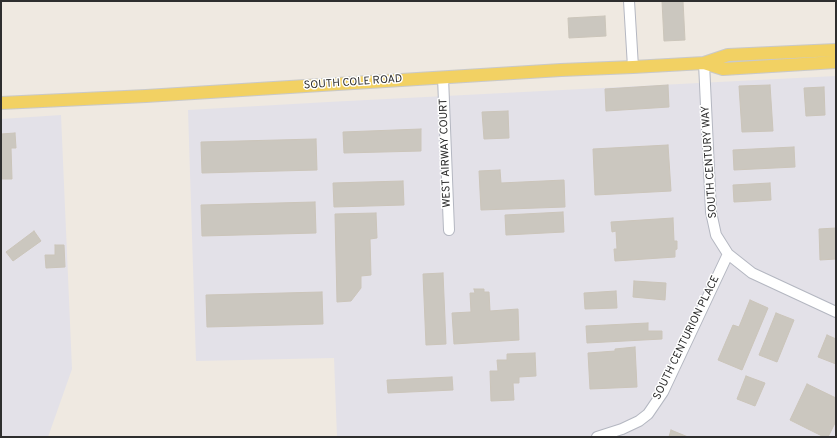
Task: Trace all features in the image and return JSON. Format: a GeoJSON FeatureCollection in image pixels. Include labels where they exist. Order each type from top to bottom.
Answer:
{"type":"FeatureCollection","features":[{"type":"Feature","properties":{"kind":"main road","name":"SOUTH COLE ROAD"},"geometry":{"type":"LineString","coordinates":[[1,104],[561,70],[633,67],[704,62],[728,55],[836,50]]}},
{"type":"Feature","properties":{"kind":"main road","name":"SOUTH COLE ROAD"},"geometry":{"type":"LineString","coordinates":[[704,62],[723,69],[836,62]]}},
{"type":"Feature","properties":{"kind":"street"},"geometry":{"type":"LineString","coordinates":[[629,1],[633,67]]}},
{"type":"Feature","properties":{"kind":"street","name":"SOUTH CENTURY WAY"},"geometry":{"type":"LineString","coordinates":[[704,62],[711,212],[716,235],[728,254],[752,273],[836,312]]}},
{"type":"Feature","properties":{"kind":"street","name":"WEST AIRWAY COURT"},"geometry":{"type":"LineString","coordinates":[[443,77],[449,230]]}},
{"type":"Feature","properties":{"kind":"street","name":"SOUTH CENTURION PLACE"},"geometry":{"type":"LineString","coordinates":[[597,437],[639,421],[648,414],[663,392],[728,254]]}},
{"type":"Feature","properties":{"kind":"shaded area"},"geometry":{"type":"Polygon","coordinates":[[[836,76],[836,437],[337,437],[334,358],[196,361],[188,110],[836,76]]]}},
{"type":"Feature","properties":{"kind":"shaded area"},"geometry":{"type":"Polygon","coordinates":[[[61,115],[72,369],[48,437],[1,437],[1,119],[61,115]]]}},
{"type":"Feature","properties":{"kind":"building"},"geometry":{"type":"Polygon","coordinates":[[[662,1],[683,1],[685,40],[664,41],[662,1]]]}},
{"type":"Feature","properties":{"kind":"building"},"geometry":{"type":"Polygon","coordinates":[[[605,16],[606,36],[569,38],[568,18],[605,16]]]}},
{"type":"Feature","properties":{"kind":"building"},"geometry":{"type":"Polygon","coordinates":[[[668,85],[669,107],[606,111],[605,89],[668,85]]]}},
{"type":"Feature","properties":{"kind":"building"},"geometry":{"type":"Polygon","coordinates":[[[770,85],[773,131],[742,132],[739,86],[770,85]]]}},
{"type":"Feature","properties":{"kind":"building"},"geometry":{"type":"Polygon","coordinates":[[[824,87],[825,115],[806,116],[804,88],[824,87]]]}},
{"type":"Feature","properties":{"kind":"building"},"geometry":{"type":"Polygon","coordinates":[[[508,111],[509,138],[484,139],[482,112],[508,111]]]}},
{"type":"Feature","properties":{"kind":"building"},"geometry":{"type":"Polygon","coordinates":[[[421,129],[421,151],[344,153],[343,132],[421,129]]]}},
{"type":"Feature","properties":{"kind":"building"},"geometry":{"type":"Polygon","coordinates":[[[15,133],[16,148],[11,148],[12,179],[2,179],[1,134],[15,133]]]}},
{"type":"Feature","properties":{"kind":"building"},"geometry":{"type":"Polygon","coordinates":[[[316,139],[317,170],[202,173],[201,142],[316,139]]]}},
{"type":"Feature","properties":{"kind":"building"},"geometry":{"type":"Polygon","coordinates":[[[668,145],[671,191],[595,195],[593,149],[668,145]]]}},
{"type":"Feature","properties":{"kind":"building"},"geometry":{"type":"Polygon","coordinates":[[[794,147],[795,167],[734,170],[733,150],[794,147]]]}},
{"type":"Feature","properties":{"kind":"building"},"geometry":{"type":"Polygon","coordinates":[[[500,170],[501,183],[564,180],[565,207],[481,210],[479,171],[500,170]]]}},
{"type":"Feature","properties":{"kind":"building"},"geometry":{"type":"Polygon","coordinates":[[[403,181],[404,205],[334,207],[333,183],[403,181]]]}},
{"type":"Feature","properties":{"kind":"building"},"geometry":{"type":"Polygon","coordinates":[[[770,183],[771,200],[734,202],[733,185],[770,183]]]}},
{"type":"Feature","properties":{"kind":"building"},"geometry":{"type":"Polygon","coordinates":[[[315,202],[316,233],[202,236],[201,205],[315,202]]]}},
{"type":"Feature","properties":{"kind":"building"},"geometry":{"type":"Polygon","coordinates":[[[563,212],[564,232],[506,235],[505,215],[563,212]]]}},
{"type":"Feature","properties":{"kind":"building"},"geometry":{"type":"Polygon","coordinates":[[[376,213],[377,238],[370,239],[371,275],[361,276],[361,288],[351,301],[337,302],[335,214],[376,213]]]}},
{"type":"Feature","properties":{"kind":"building"},"geometry":{"type":"Polygon","coordinates":[[[673,218],[674,241],[677,241],[675,257],[615,261],[614,249],[617,249],[616,231],[612,232],[611,222],[673,218]]]}},
{"type":"Feature","properties":{"kind":"building"},"geometry":{"type":"Polygon","coordinates":[[[836,228],[836,259],[820,260],[819,229],[836,228]]]}},
{"type":"Feature","properties":{"kind":"building"},"geometry":{"type":"Polygon","coordinates":[[[34,231],[41,241],[13,261],[6,252],[34,231]]]}},
{"type":"Feature","properties":{"kind":"building"},"geometry":{"type":"Polygon","coordinates":[[[55,245],[64,245],[65,267],[46,268],[45,255],[55,255],[55,245]]]}},
{"type":"Feature","properties":{"kind":"building"},"geometry":{"type":"Polygon","coordinates":[[[443,273],[446,344],[426,345],[423,274],[443,273]]]}},
{"type":"Feature","properties":{"kind":"building"},"geometry":{"type":"Polygon","coordinates":[[[634,281],[666,283],[665,300],[633,297],[634,281]]]}},
{"type":"Feature","properties":{"kind":"building"},"geometry":{"type":"Polygon","coordinates":[[[474,289],[484,289],[484,292],[489,292],[490,311],[518,309],[519,340],[454,344],[452,313],[471,312],[470,293],[475,293],[474,289]]]}},
{"type":"Feature","properties":{"kind":"building"},"geometry":{"type":"Polygon","coordinates":[[[616,291],[617,308],[585,309],[584,293],[616,291]]]}},
{"type":"Feature","properties":{"kind":"building"},"geometry":{"type":"Polygon","coordinates":[[[322,292],[323,324],[207,327],[206,295],[322,292]]]}},
{"type":"Feature","properties":{"kind":"building"},"geometry":{"type":"Polygon","coordinates":[[[750,300],[768,308],[742,370],[718,360],[733,325],[739,327],[750,300]]]}},
{"type":"Feature","properties":{"kind":"building"},"geometry":{"type":"Polygon","coordinates":[[[776,313],[794,320],[777,362],[759,355],[776,313]]]}},
{"type":"Feature","properties":{"kind":"building"},"geometry":{"type":"Polygon","coordinates":[[[648,323],[648,331],[662,331],[662,339],[587,343],[586,326],[648,323]]]}},
{"type":"Feature","properties":{"kind":"building"},"geometry":{"type":"Polygon","coordinates":[[[827,335],[836,339],[836,364],[818,357],[827,335]]]}},
{"type":"Feature","properties":{"kind":"building"},"geometry":{"type":"Polygon","coordinates":[[[635,347],[637,387],[590,389],[588,353],[615,351],[615,349],[635,347]]]}},
{"type":"Feature","properties":{"kind":"building"},"geometry":{"type":"Polygon","coordinates":[[[535,353],[536,376],[519,377],[519,383],[513,383],[514,400],[491,401],[490,371],[498,371],[497,360],[507,360],[507,354],[535,353]]]}},
{"type":"Feature","properties":{"kind":"building"},"geometry":{"type":"Polygon","coordinates":[[[746,376],[765,383],[755,406],[737,399],[746,376]]]}},
{"type":"Feature","properties":{"kind":"building"},"geometry":{"type":"Polygon","coordinates":[[[452,377],[453,390],[388,393],[387,380],[452,377]]]}},
{"type":"Feature","properties":{"kind":"building"},"geometry":{"type":"Polygon","coordinates":[[[807,384],[836,398],[836,421],[828,437],[824,437],[790,420],[807,384]]]}},
{"type":"Feature","properties":{"kind":"building"},"geometry":{"type":"Polygon","coordinates":[[[671,430],[688,437],[669,437],[671,430]]]}}]}
